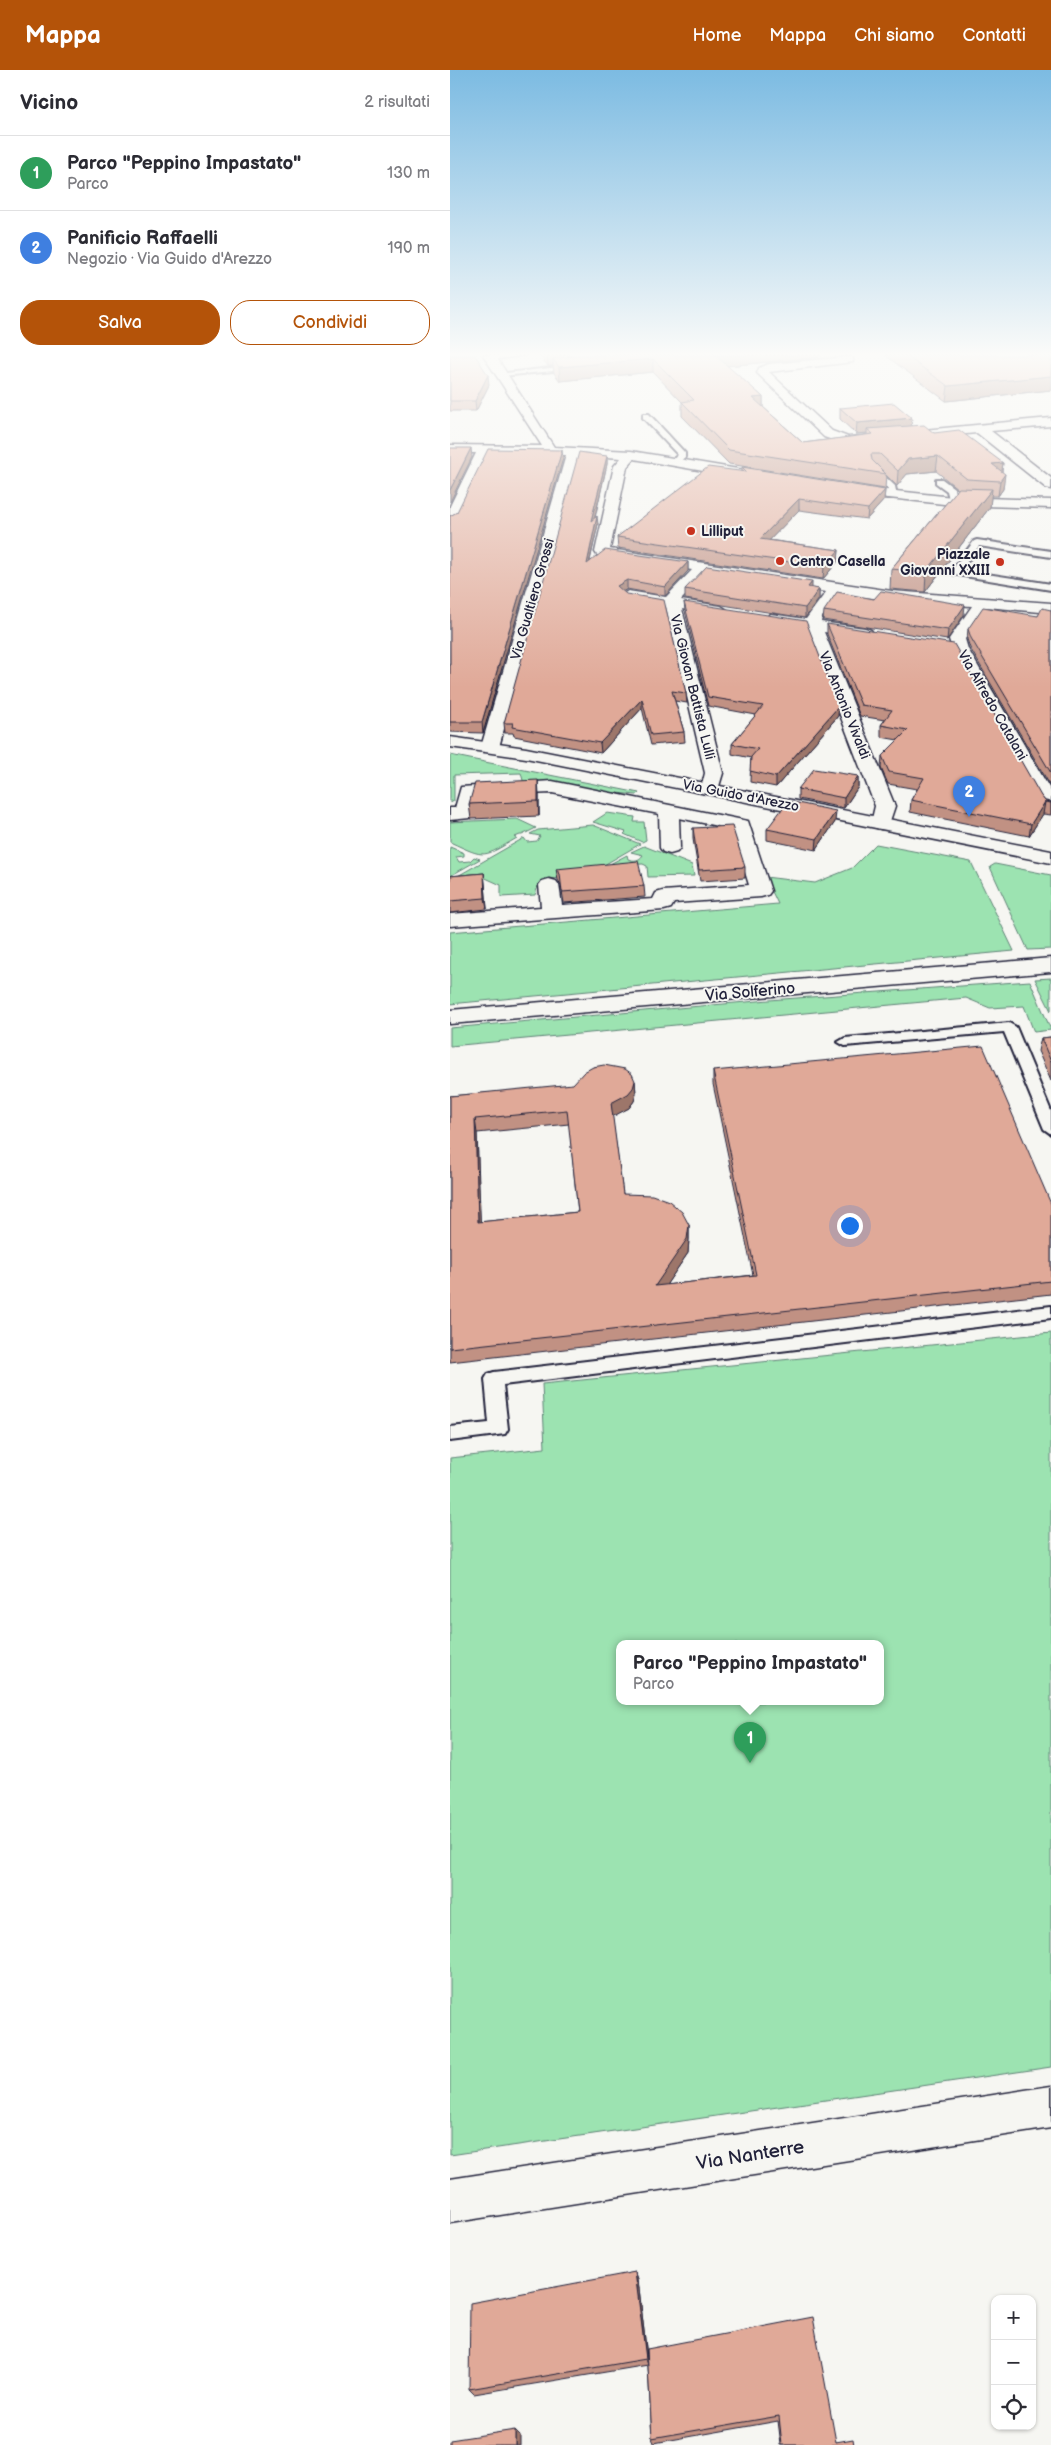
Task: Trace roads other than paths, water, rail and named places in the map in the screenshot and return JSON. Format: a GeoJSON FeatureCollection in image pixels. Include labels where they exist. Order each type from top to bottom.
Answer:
{"type":"FeatureCollection","features":[{"type":"Feature","properties":{"kind":"street"},"geometry":{"type":"LineString","coordinates":[[450,520],[476,466]]}},
{"type":"Feature","properties":{"kind":"street","name":"Via Gualtiero Grossi"},"geometry":{"type":"LineString","coordinates":[[490,747],[570,466]]}},
{"type":"Feature","properties":{"kind":"street"},"geometry":{"type":"LineString","coordinates":[[621,466],[602,552],[890,596],[981,604],[1046,606]]}},
{"type":"Feature","properties":{"kind":"street"},"geometry":{"type":"LineString","coordinates":[[702,466],[753,475]]}},
{"type":"Feature","properties":{"kind":"street"},"geometry":{"type":"LineString","coordinates":[[1027,466],[1051,485]]}},
{"type":"Feature","properties":{"kind":"street"},"geometry":{"type":"LineString","coordinates":[[834,488],[889,496],[953,501],[1051,504]]}},
{"type":"Feature","properties":{"kind":"street"},"geometry":{"type":"LineString","coordinates":[[1011,504],[1051,510]]}},
{"type":"Feature","properties":{"kind":"street","name":"Via Giovan Battista Lulli"},"geometry":{"type":"LineString","coordinates":[[704,567],[674,596],[673,603],[714,773],[710,789]]}},
{"type":"Feature","properties":{"kind":"street"},"geometry":{"type":"LineString","coordinates":[[813,625],[814,618],[834,592]]}},
{"type":"Feature","properties":{"kind":"street"},"geometry":{"type":"LineString","coordinates":[[628,596],[738,613]]}},
{"type":"Feature","properties":{"kind":"street"},"geometry":{"type":"LineString","coordinates":[[981,604],[1051,615]]}},
{"type":"Feature","properties":{"kind":"street","name":"Via Alfredo Catalani"},"geometry":{"type":"LineString","coordinates":[[981,604],[957,639],[960,649],[1051,806]]}},
{"type":"Feature","properties":{"kind":"street"},"geometry":{"type":"LineString","coordinates":[[757,616],[882,636]]}},
{"type":"Feature","properties":{"kind":"street","name":"Via Antonio Vivaldi"},"geometry":{"type":"LineString","coordinates":[[813,625],[885,806],[881,823]]}},
{"type":"Feature","properties":{"kind":"street"},"geometry":{"type":"LineString","coordinates":[[940,646],[960,649]]}},
{"type":"Feature","properties":{"kind":"street"},"geometry":{"type":"LineString","coordinates":[[450,742],[490,747]]}},
{"type":"Feature","properties":{"kind":"street"},"geometry":{"type":"LineString","coordinates":[[450,748],[490,747]]}},
{"type":"Feature","properties":{"kind":"street","name":"Via Guido d'Arezzo"},"geometry":{"type":"LineString","coordinates":[[490,747],[1051,857]]}},
{"type":"Feature","properties":{"kind":"street"},"geometry":{"type":"LineString","coordinates":[[651,801],[669,781]]}},
{"type":"Feature","properties":{"kind":"street"},"geometry":{"type":"LineString","coordinates":[[450,814],[463,814],[468,791],[552,787],[651,801],[669,811],[741,825],[761,891],[663,897],[664,904],[450,920]]}},
{"type":"Feature","properties":{"kind":"street"},"geometry":{"type":"LineString","coordinates":[[669,811],[670,848]]}},
{"type":"Feature","properties":{"kind":"street"},"geometry":{"type":"LineString","coordinates":[[549,885],[552,912]]}},
{"type":"Feature","properties":{"kind":"street","name":"Via Solferino"},"geometry":{"type":"LineString","coordinates":[[450,1017],[1051,966]]}},
{"type":"Feature","properties":{"kind":"street","name":"Via Nanterre"},"geometry":{"type":"LineString","coordinates":[[450,2201],[1051,2107]]}},
{"type":"Feature","properties":{"kind":"lane"},"geometry":{"type":"LineString","coordinates":[[875,472],[892,488],[889,496]]}},
{"type":"Feature","properties":{"kind":"lane"},"geometry":{"type":"LineString","coordinates":[[939,480],[951,490],[953,501]]}},
{"type":"Feature","properties":{"kind":"lane"},"geometry":{"type":"LineString","coordinates":[[1051,554],[977,543],[955,572],[1051,587]]}},
{"type":"Feature","properties":{"kind":"lane"},"geometry":{"type":"LineString","coordinates":[[845,1042],[1009,1027],[1051,1129]]}},
{"type":"Feature","properties":{"kind":"lane"},"geometry":{"type":"LineString","coordinates":[[450,1434],[499,1429],[494,1379],[1051,1312]]}},
{"type":"Feature","properties":{"kind":"place","name":"Lilliput"},"geometry":{"type":"Point","coordinates":[691,531]}},
{"type":"Feature","properties":{"kind":"place","name":"Centro Casella"},"geometry":{"type":"Point","coordinates":[780,561]}},
{"type":"Feature","properties":{"kind":"place","name":"Piazzale Giovanni XXIII"},"geometry":{"type":"Point","coordinates":[1000,562]}},
{"type":"Feature","properties":{"kind":"place","name":"Panificio Raffaelli"},"geometry":{"type":"Point","coordinates":[969,817]}},
{"type":"Feature","properties":{"kind":"place","name":"Parco \"Peppino Impastato\""},"geometry":{"type":"Point","coordinates":[750,1763]}}]}
